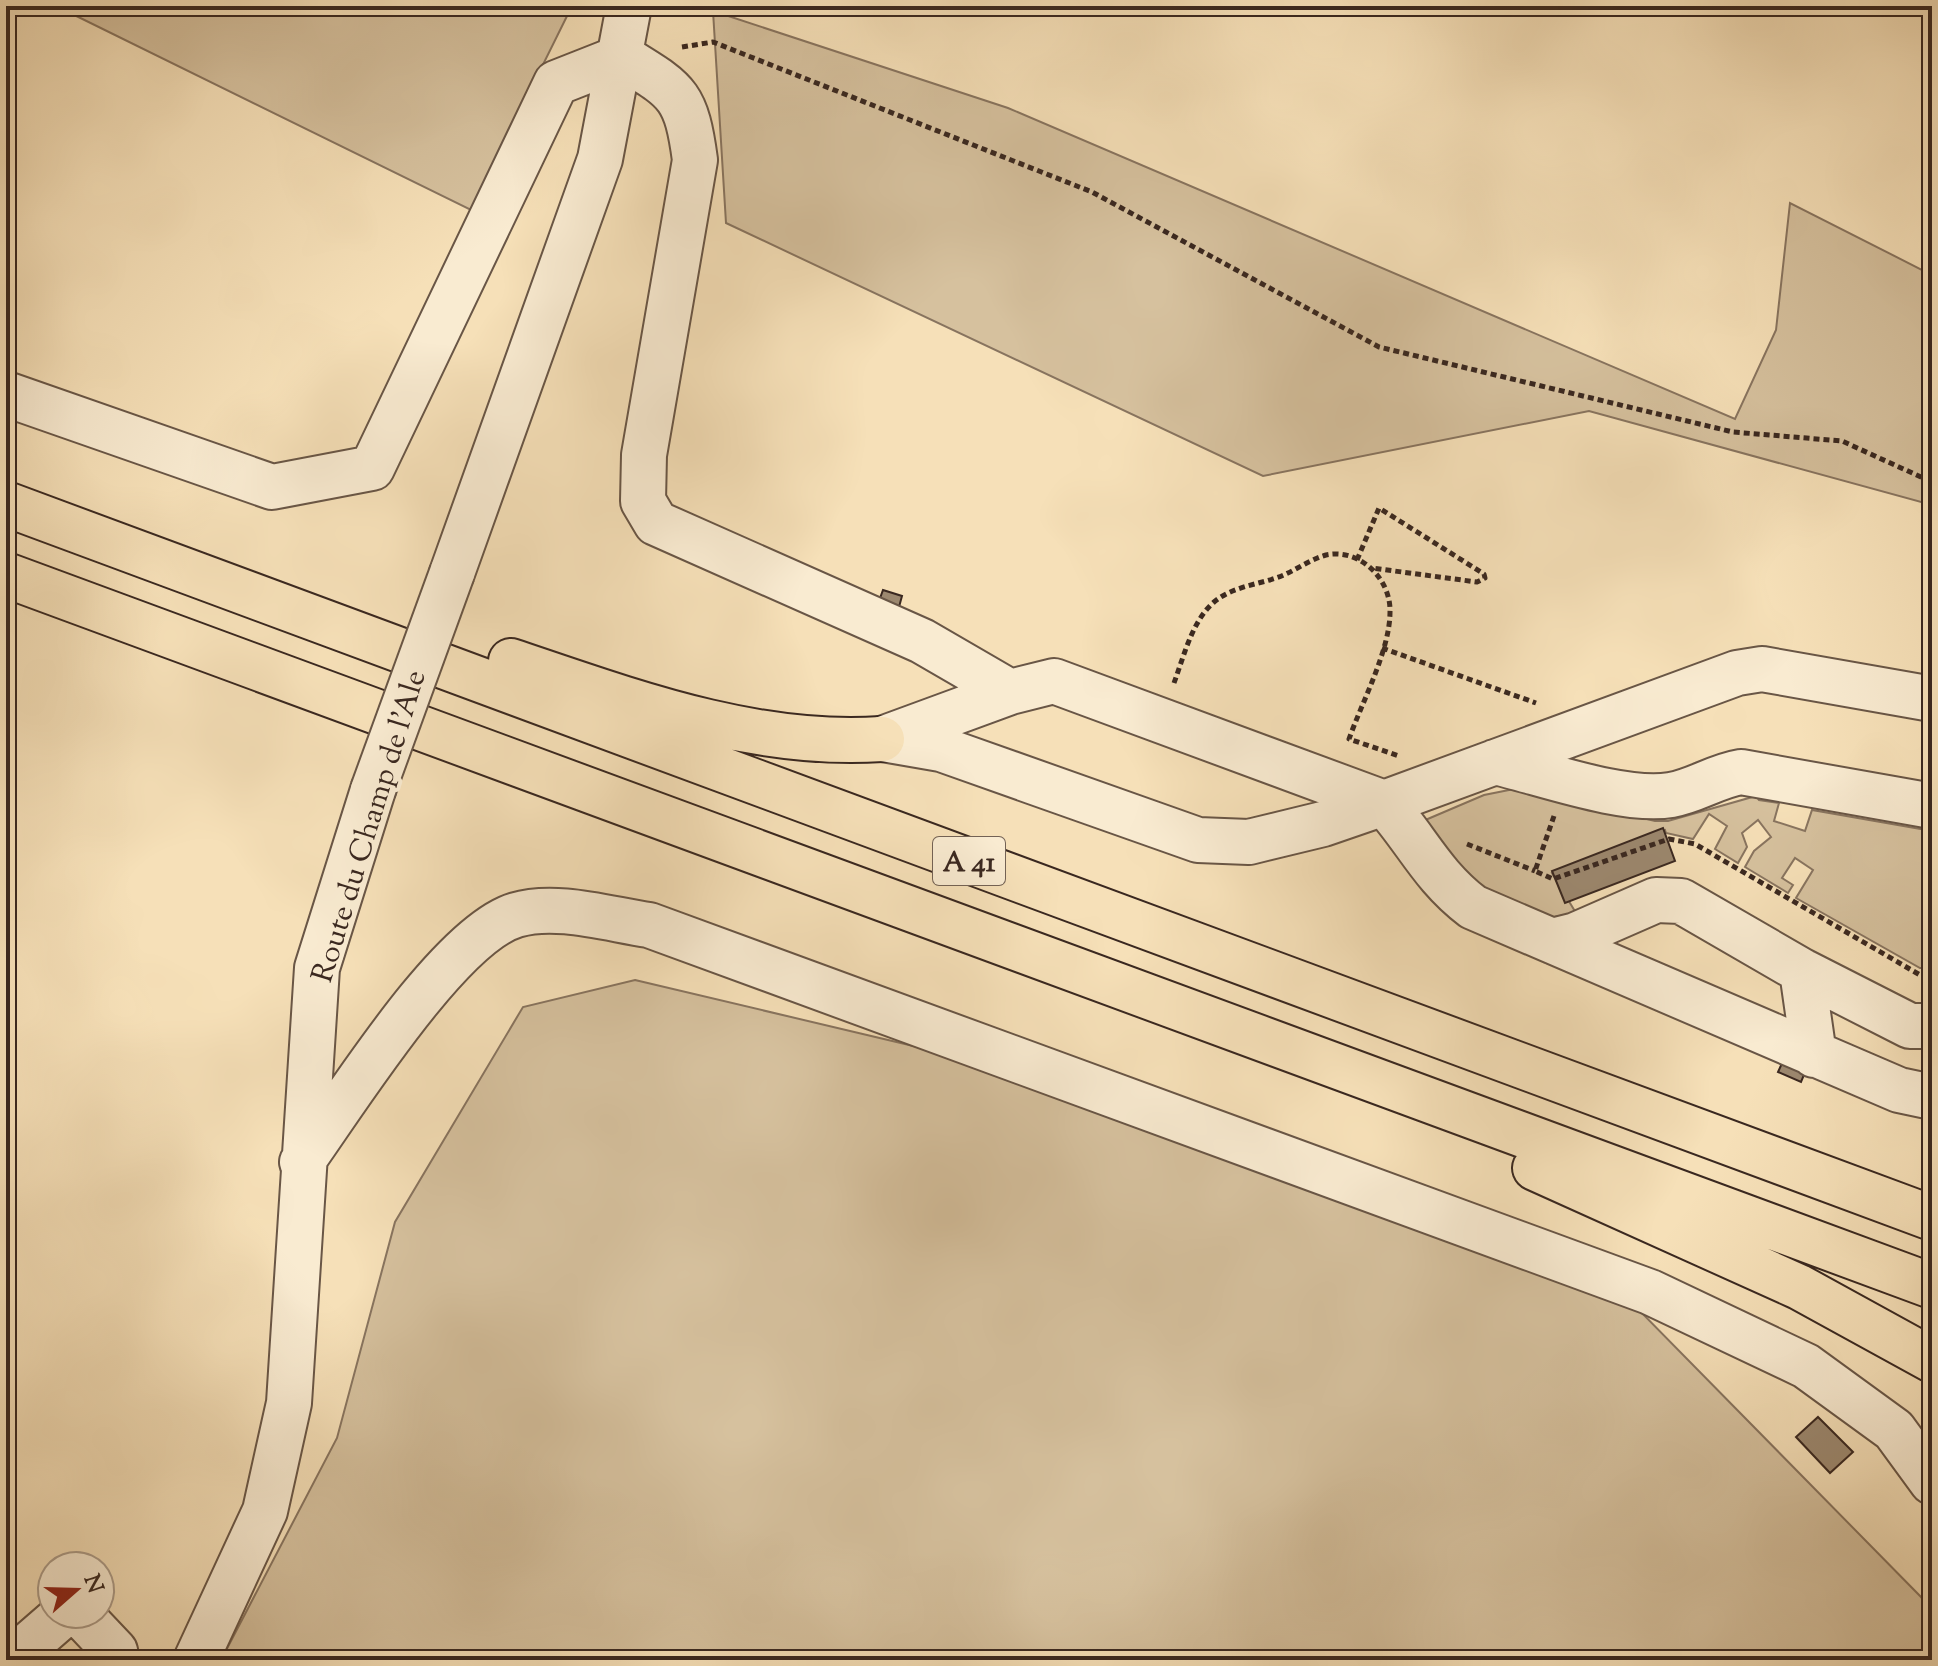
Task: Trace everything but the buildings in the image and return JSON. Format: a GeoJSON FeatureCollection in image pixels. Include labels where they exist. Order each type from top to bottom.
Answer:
{"type":"FeatureCollection","features":[{"type":"Feature","properties":{"kind":"highway"},"geometry":{"type":"LineString","coordinates":[[6,492],[551,674],[687,716],[798,739],[882,739]]}},
{"type":"Feature","properties":{"kind":"highway","name":"A 41"},"geometry":{"type":"LineString","coordinates":[[6,504],[1932,1218]]}},
{"type":"Feature","properties":{"kind":"highway","name":"A 41"},"geometry":{"type":"LineString","coordinates":[[6,575],[1932,1286]]}},
{"type":"Feature","properties":{"kind":"highway"},"geometry":{"type":"LineString","coordinates":[[1114,985],[1799,1287],[1932,1360]]}},
{"type":"Feature","properties":{"kind":"street","name":"Route du Champ de l'Ale"},"geometry":{"type":"LineString","coordinates":[[196,1660],[265,1511],[289,1403],[302,1162],[317,968],[373,790],[600,159],[622,57],[629,6]]}},
{"type":"Feature","properties":{"kind":"street"},"geometry":{"type":"LineString","coordinates":[[6,394],[272,487],[372,468],[556,83],[622,57],[672,88],[690,122],[695,160],[644,455],[643,501],[656,523],[922,641],[1010,692]]}},
{"type":"Feature","properties":{"kind":"street"},"geometry":{"type":"LineString","coordinates":[[882,739],[941,749],[1198,840],[1249,842],[1277,837],[1384,803],[1737,673],[1762,669],[1932,699]]}},
{"type":"Feature","properties":{"kind":"street"},"geometry":{"type":"LineString","coordinates":[[882,739],[1010,692],[1054,681],[1384,803],[1404,825],[1444,885],[1473,907],[1814,1055],[1899,1090],[1932,1097]]}},
{"type":"Feature","properties":{"kind":"street"},"geometry":{"type":"LineString","coordinates":[[1495,762],[1631,795],[1671,795],[1721,775],[1741,772],[1932,806]]}},
{"type":"Feature","properties":{"kind":"street"},"geometry":{"type":"LineString","coordinates":[[1552,941],[1576,935],[1656,900],[1681,901],[1802,971],[1910,1026],[1932,1026]]}},
{"type":"Feature","properties":{"kind":"street"},"geometry":{"type":"LineString","coordinates":[[302,1162],[430,986],[465,946],[490,928],[516,915],[554,912],[649,925],[1650,1292],[1806,1366],[1894,1430],[1932,1482]]}},
{"type":"Feature","properties":{"kind":"street"},"geometry":{"type":"LineString","coordinates":[[1802,971],[1814,1055]]}},
{"type":"Feature","properties":{"kind":"street"},"geometry":{"type":"LineString","coordinates":[[11,1660],[46,1630]]}},
{"type":"Feature","properties":{"kind":"street"},"geometry":{"type":"LineString","coordinates":[[95,1630],[115,1651],[117,1660]]}},
{"type":"Feature","properties":{"kind":"path"},"geometry":{"type":"LineString","coordinates":[[622,57],[713,42],[1092,192],[1379,347],[1733,432],[1842,441],[1932,482]]}},
{"type":"Feature","properties":{"kind":"path"},"geometry":{"type":"LineString","coordinates":[[1357,560],[1379,508],[1484,574],[1485,578],[1477,582],[1371,568]]}},
{"type":"Feature","properties":{"kind":"path"},"geometry":{"type":"LineString","coordinates":[[1159,721],[1192,633],[1214,602],[1242,587],[1279,577],[1324,556],[1336,554],[1371,568],[1386,587],[1391,609],[1382,648],[1349,739],[1402,758]]}},
{"type":"Feature","properties":{"kind":"path"},"geometry":{"type":"LineString","coordinates":[[1382,648],[1523,700],[1545,704]]}},
{"type":"Feature","properties":{"kind":"path"},"geometry":{"type":"LineString","coordinates":[[1454,839],[1535,871]]}},
{"type":"Feature","properties":{"kind":"shaded area"},"geometry":{"type":"Polygon","coordinates":[[[56,6],[572,6],[471,210],[56,6]]]}},
{"type":"Feature","properties":{"kind":"shaded area"},"geometry":{"type":"Polygon","coordinates":[[[713,11],[1008,108],[1735,419],[1776,330],[1790,203],[1932,275],[1932,505],[1589,411],[1263,476],[726,223],[713,11]]]}},
{"type":"Feature","properties":{"kind":"shaded area"},"geometry":{"type":"Polygon","coordinates":[[[1519,788],[1655,821],[1668,821],[1756,796],[1759,800],[1779,803],[1774,821],[1805,831],[1812,810],[1932,831],[1932,968],[1920,968],[1796,898],[1813,870],[1795,858],[1782,878],[1793,885],[1788,893],[1745,867],[1754,851],[1771,837],[1758,820],[1742,833],[1747,847],[1738,863],[1715,849],[1727,826],[1709,814],[1693,839],[1666,833],[1665,830],[1552,873],[1576,913],[1543,919],[1482,897],[1423,821],[1484,795],[1519,788]]]}},
{"type":"Feature","properties":{"kind":"shaded area"},"geometry":{"type":"Polygon","coordinates":[[[635,980],[926,1049],[1638,1309],[1921,1597],[1932,1614],[1932,1660],[221,1660],[337,1438],[395,1222],[523,1007],[635,980]]]}}]}
